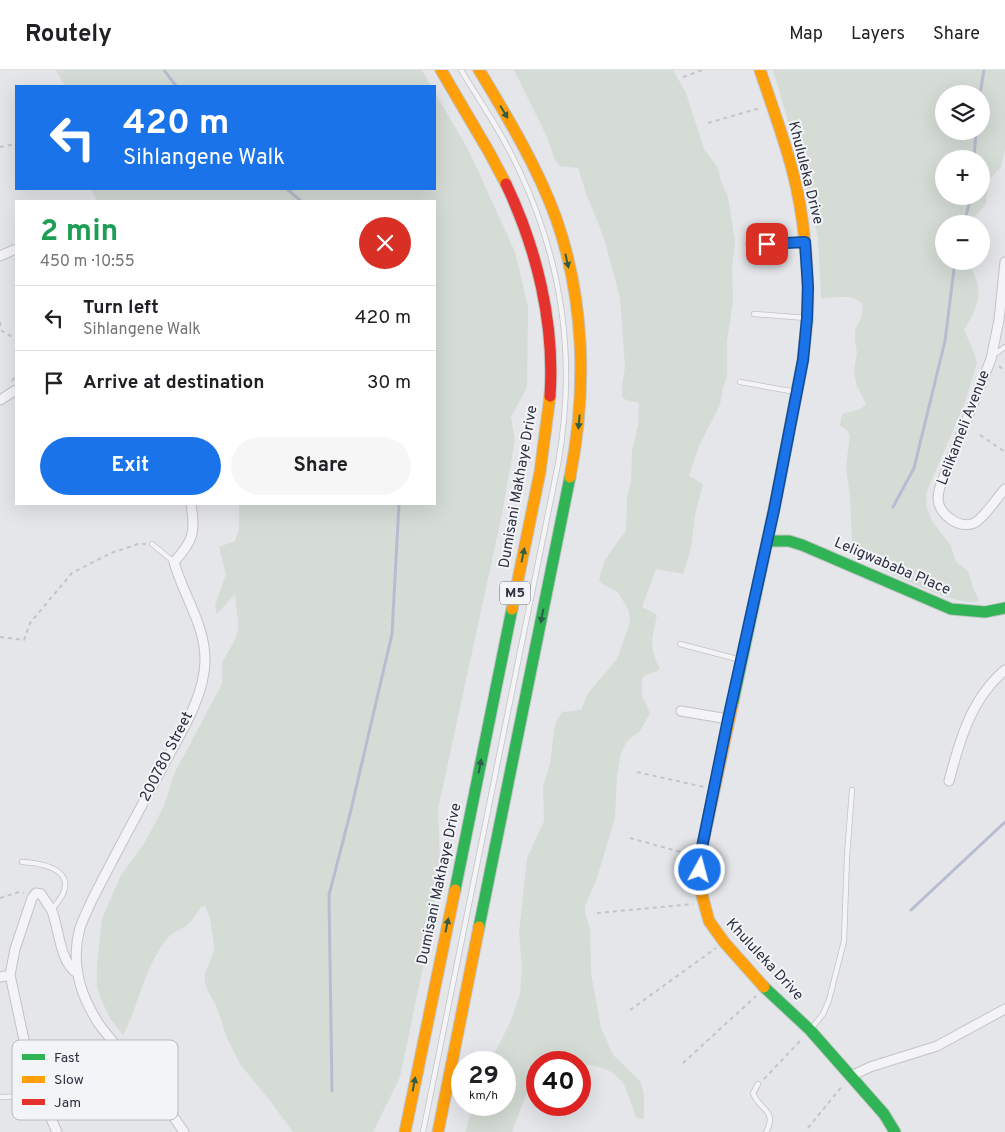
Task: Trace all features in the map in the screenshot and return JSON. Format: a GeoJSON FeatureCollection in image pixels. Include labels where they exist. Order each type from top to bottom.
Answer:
{"type":"FeatureCollection","features":[{"type":"Feature","properties":{"kind":"main road","name":"Dumisani Makhaye Drive"},"geometry":{"type":"LineString","coordinates":[[405,1132],[540,472],[550,391],[550,345],[547,319],[535,263],[521,217],[494,159],[441,70]]}},
{"type":"Feature","properties":{"kind":"main road","name":"M5"},"geometry":{"type":"LineString","coordinates":[[438,1132],[575,451],[581,393],[580,331],[561,235],[544,188],[522,144],[479,70]]}},
{"type":"Feature","properties":{"kind":"main road","name":"Khululeka Drive"},"geometry":{"type":"LineString","coordinates":[[760,70],[792,169],[805,242],[808,287],[806,341],[768,541],[728,719],[700,857],[699,884],[709,921],[724,942],[765,988],[810,1030],[884,1114],[895,1132]]}},
{"type":"Feature","properties":{"kind":"main road","name":"Leligwababa Place"},"geometry":{"type":"LineString","coordinates":[[768,541],[789,542],[802,546],[951,609],[975,613],[994,612],[1005,608]]}},
{"type":"Feature","properties":{"kind":"street"},"geometry":{"type":"LineString","coordinates":[[0,256],[15,249]]}},
{"type":"Feature","properties":{"kind":"street","name":"Lelikameli Avenue"},"geometry":{"type":"LineString","coordinates":[[1005,262],[999,320],[992,357],[940,487],[938,499],[941,508],[952,521],[968,524],[975,522],[1005,489]]}},
{"type":"Feature","properties":{"kind":"street"},"geometry":{"type":"LineString","coordinates":[[0,400],[15,391]]}},
{"type":"Feature","properties":{"kind":"street"},"geometry":{"type":"LineString","coordinates":[[174,562],[190,542],[194,525],[191,505]]}},
{"type":"Feature","properties":{"kind":"street","name":"200780 Street"},"geometry":{"type":"LineString","coordinates":[[112,1040],[91,1013],[84,998],[77,973],[77,949],[80,929],[92,900],[181,732],[199,694],[205,659],[202,634],[174,562]]}},
{"type":"Feature","properties":{"kind":"street"},"geometry":{"type":"LineString","coordinates":[[949,781],[962,737],[971,715],[992,681],[1005,670]]}},
{"type":"Feature","properties":{"kind":"street"},"geometry":{"type":"LineString","coordinates":[[681,711],[728,719]]}},
{"type":"Feature","properties":{"kind":"street"},"geometry":{"type":"LineString","coordinates":[[24,1040],[10,975],[15,949],[32,898],[36,893],[41,894],[51,910],[64,954],[69,966],[77,973]]}},
{"type":"Feature","properties":{"kind":"street"},"geometry":{"type":"LineString","coordinates":[[0,977],[10,975]]}},
{"type":"Feature","properties":{"kind":"street"},"geometry":{"type":"LineString","coordinates":[[851,1076],[870,1067],[937,1046],[1005,1009]]}},
{"type":"Feature","properties":{"kind":"street"},"geometry":{"type":"LineString","coordinates":[[52,1120],[57,1132]]}},
{"type":"Feature","properties":{"kind":"street","name":"200780 Street"},"geometry":{"type":"LineString","coordinates":[[176,1120],[184,1132]]}},
{"type":"Feature","properties":{"kind":"lane"},"geometry":{"type":"LineString","coordinates":[[423,1132],[558,464],[566,393],[565,333],[562,304],[552,257],[539,216],[519,170],[461,70]]}},
{"type":"Feature","properties":{"kind":"lane"},"geometry":{"type":"LineString","coordinates":[[748,244],[805,242]]}},
{"type":"Feature","properties":{"kind":"lane"},"geometry":{"type":"LineString","coordinates":[[754,314],[807,318]]}},
{"type":"Feature","properties":{"kind":"lane"},"geometry":{"type":"LineString","coordinates":[[992,357],[1005,347]]}},
{"type":"Feature","properties":{"kind":"lane"},"geometry":{"type":"LineString","coordinates":[[740,382],[797,392]]}},
{"type":"Feature","properties":{"kind":"lane","name":"200780 Street"},"geometry":{"type":"LineString","coordinates":[[152,544],[174,562]]}},
{"type":"Feature","properties":{"kind":"lane"},"geometry":{"type":"LineString","coordinates":[[680,644],[742,660]]}},
{"type":"Feature","properties":{"kind":"lane"},"geometry":{"type":"LineString","coordinates":[[810,1030],[823,1014],[829,1000],[844,942],[847,856],[852,790]]}},
{"type":"Feature","properties":{"kind":"lane"},"geometry":{"type":"LineString","coordinates":[[22,862],[43,866],[63,875],[65,889],[60,901],[51,910]]}},
{"type":"Feature","properties":{"kind":"lane"},"geometry":{"type":"LineString","coordinates":[[758,1084],[753,1093],[755,1098],[770,1114],[771,1119],[766,1132]]}},
{"type":"Feature","properties":{"kind":"path"},"geometry":{"type":"LineString","coordinates":[[683,77],[702,70]]}},
{"type":"Feature","properties":{"kind":"path"},"geometry":{"type":"LineString","coordinates":[[708,123],[772,105]]}},
{"type":"Feature","properties":{"kind":"path"},"geometry":{"type":"LineString","coordinates":[[0,147],[15,144]]}},
{"type":"Feature","properties":{"kind":"path"},"geometry":{"type":"LineString","coordinates":[[0,322],[2,331],[15,338]]}},
{"type":"Feature","properties":{"kind":"path"},"geometry":{"type":"LineString","coordinates":[[980,435],[1005,452]]}},
{"type":"Feature","properties":{"kind":"path"},"geometry":{"type":"LineString","coordinates":[[0,637],[24,640],[30,623],[72,573],[111,553],[138,544],[152,544]]}},
{"type":"Feature","properties":{"kind":"path"},"geometry":{"type":"LineString","coordinates":[[637,772],[714,789]]}},
{"type":"Feature","properties":{"kind":"path"},"geometry":{"type":"LineString","coordinates":[[630,838],[700,857]]}},
{"type":"Feature","properties":{"kind":"path"},"geometry":{"type":"LineString","coordinates":[[0,898],[23,892],[32,898]]}},
{"type":"Feature","properties":{"kind":"path"},"geometry":{"type":"LineString","coordinates":[[597,913],[703,903]]}},
{"type":"Feature","properties":{"kind":"path"},"geometry":{"type":"LineString","coordinates":[[630,1010],[724,942]]}},
{"type":"Feature","properties":{"kind":"path"},"geometry":{"type":"LineString","coordinates":[[683,1063],[765,988]]}},
{"type":"Feature","properties":{"kind":"path"},"geometry":{"type":"LineString","coordinates":[[758,1084],[810,1030]]}},
{"type":"Feature","properties":{"kind":"path"},"geometry":{"type":"LineString","coordinates":[[808,1128],[851,1076]]}},
{"type":"Feature","properties":{"kind":"shaded area"},"geometry":{"type":"Polygon","coordinates":[[[56,70],[422,70],[430,85],[64,85],[56,70]]]}},
{"type":"Feature","properties":{"kind":"shaded area"},"geometry":{"type":"Polygon","coordinates":[[[514,70],[673,70],[686,93],[704,149],[718,168],[728,197],[735,242],[732,267],[733,300],[727,341],[727,377],[720,405],[699,446],[689,476],[703,484],[695,514],[691,548],[683,574],[656,569],[642,607],[657,615],[652,648],[660,669],[642,678],[642,696],[650,713],[641,730],[627,741],[621,753],[617,775],[615,818],[597,878],[585,906],[585,913],[590,928],[591,973],[601,1028],[613,1055],[641,1082],[644,1095],[644,1118],[637,1118],[626,1089],[618,1077],[600,1067],[591,1066],[591,1051],[526,1051],[526,1094],[512,1132],[465,1132],[470,1116],[516,1116],[516,1051],[496,1051],[510,1023],[520,994],[522,967],[519,932],[527,858],[544,821],[543,785],[550,764],[555,724],[562,712],[581,710],[588,693],[617,659],[630,623],[629,611],[618,592],[599,580],[605,560],[626,530],[627,498],[631,482],[632,451],[638,425],[639,403],[622,397],[625,367],[620,298],[604,238],[578,168],[560,166],[555,160],[546,135],[514,70]]]}},
{"type":"Feature","properties":{"kind":"shaded area"},"geometry":{"type":"Polygon","coordinates":[[[773,70],[1005,70],[1005,149],[1001,167],[990,179],[990,150],[935,150],[935,205],[985,205],[976,215],[935,215],[935,270],[972,270],[977,280],[977,304],[964,330],[977,363],[964,405],[926,493],[927,508],[932,521],[951,546],[956,562],[968,571],[979,600],[975,602],[948,597],[913,584],[854,551],[846,466],[850,435],[846,429],[840,426],[842,414],[861,409],[866,404],[857,386],[854,373],[857,352],[855,330],[861,318],[863,305],[855,299],[849,298],[821,298],[818,238],[806,183],[773,70]]]}},
{"type":"Feature","properties":{"kind":"shaded area"},"geometry":{"type":"Polygon","coordinates":[[[436,95],[469,151],[515,252],[528,307],[527,387],[511,417],[515,440],[502,514],[438,809],[440,861],[430,933],[400,1077],[373,1132],[293,1132],[240,1064],[227,1038],[216,1005],[205,983],[205,973],[214,951],[214,945],[210,918],[205,906],[201,907],[189,923],[166,939],[146,977],[123,1035],[110,1018],[100,997],[97,987],[97,965],[102,919],[120,877],[145,842],[164,806],[174,774],[222,684],[222,662],[234,642],[238,631],[238,621],[235,594],[217,614],[215,605],[226,574],[219,547],[235,541],[239,529],[239,505],[436,505],[436,200],[96,200],[92,190],[436,190],[436,95]]]}},
{"type":"Feature","properties":{"kind":"waterway"},"geometry":{"type":"LineString","coordinates":[[164,70],[175,85]]}},
{"type":"Feature","properties":{"kind":"waterway"},"geometry":{"type":"LineString","coordinates":[[982,85],[984,70]]}},
{"type":"Feature","properties":{"kind":"waterway"},"geometry":{"type":"LineString","coordinates":[[975,140],[975,150]]}},
{"type":"Feature","properties":{"kind":"waterway"},"geometry":{"type":"LineString","coordinates":[[288,190],[300,200]]}},
{"type":"Feature","properties":{"kind":"waterway"},"geometry":{"type":"LineString","coordinates":[[966,215],[969,205]]}},
{"type":"Feature","properties":{"kind":"waterway"},"geometry":{"type":"LineString","coordinates":[[893,507],[914,468],[945,341],[954,270]]}},
{"type":"Feature","properties":{"kind":"waterway"},"geometry":{"type":"LineString","coordinates":[[332,1091],[329,895],[392,634],[399,505]]}},
{"type":"Feature","properties":{"kind":"waterway"},"geometry":{"type":"LineString","coordinates":[[911,910],[1005,822]]}},
{"type":"Feature","properties":{"kind":"traffic: fast"},"geometry":{"type":"LineString","coordinates":[[733,702],[777,495],[803,360],[807,321]]}},
{"type":"Feature","properties":{"kind":"traffic: fast"},"geometry":{"type":"LineString","coordinates":[[479,927],[570,477]]}},
{"type":"Feature","properties":{"kind":"traffic: fast"},"geometry":{"type":"LineString","coordinates":[[768,541],[789,541],[802,545],[951,609],[985,612],[1005,608]]}},
{"type":"Feature","properties":{"kind":"traffic: fast"},"geometry":{"type":"LineString","coordinates":[[455,890],[512,609]]}},
{"type":"Feature","properties":{"kind":"traffic: fast"},"geometry":{"type":"LineString","coordinates":[[764,987],[810,1030],[884,1114],[895,1132]]}},
{"type":"Feature","properties":{"kind":"traffic: slow"},"geometry":{"type":"LineString","coordinates":[[441,70],[506,184]]}},
{"type":"Feature","properties":{"kind":"traffic: slow"},"geometry":{"type":"LineString","coordinates":[[479,70],[531,161],[556,218],[566,249],[578,314],[581,379],[579,412],[570,477]]}},
{"type":"Feature","properties":{"kind":"traffic: slow"},"geometry":{"type":"LineString","coordinates":[[760,70],[781,131],[800,205],[807,264],[807,321]]}},
{"type":"Feature","properties":{"kind":"traffic: slow"},"geometry":{"type":"LineString","coordinates":[[512,609],[540,472],[550,396]]}},
{"type":"Feature","properties":{"kind":"traffic: slow"},"geometry":{"type":"LineString","coordinates":[[733,702],[700,857],[699,884],[709,921],[724,942],[764,987]]}},
{"type":"Feature","properties":{"kind":"traffic: slow"},"geometry":{"type":"LineString","coordinates":[[405,1132],[455,890]]}},
{"type":"Feature","properties":{"kind":"traffic: slow"},"geometry":{"type":"LineString","coordinates":[[438,1132],[479,927]]}},
{"type":"Feature","properties":{"kind":"traffic: jam"},"geometry":{"type":"LineString","coordinates":[[506,184],[527,234],[542,287],[550,342],[550,396]]}},
{"type":"Feature","properties":{"kind":"route"},"geometry":{"type":"LineString","coordinates":[[700,870],[700,857],[777,495],[806,341],[808,287],[805,242],[767,244]]}}]}
